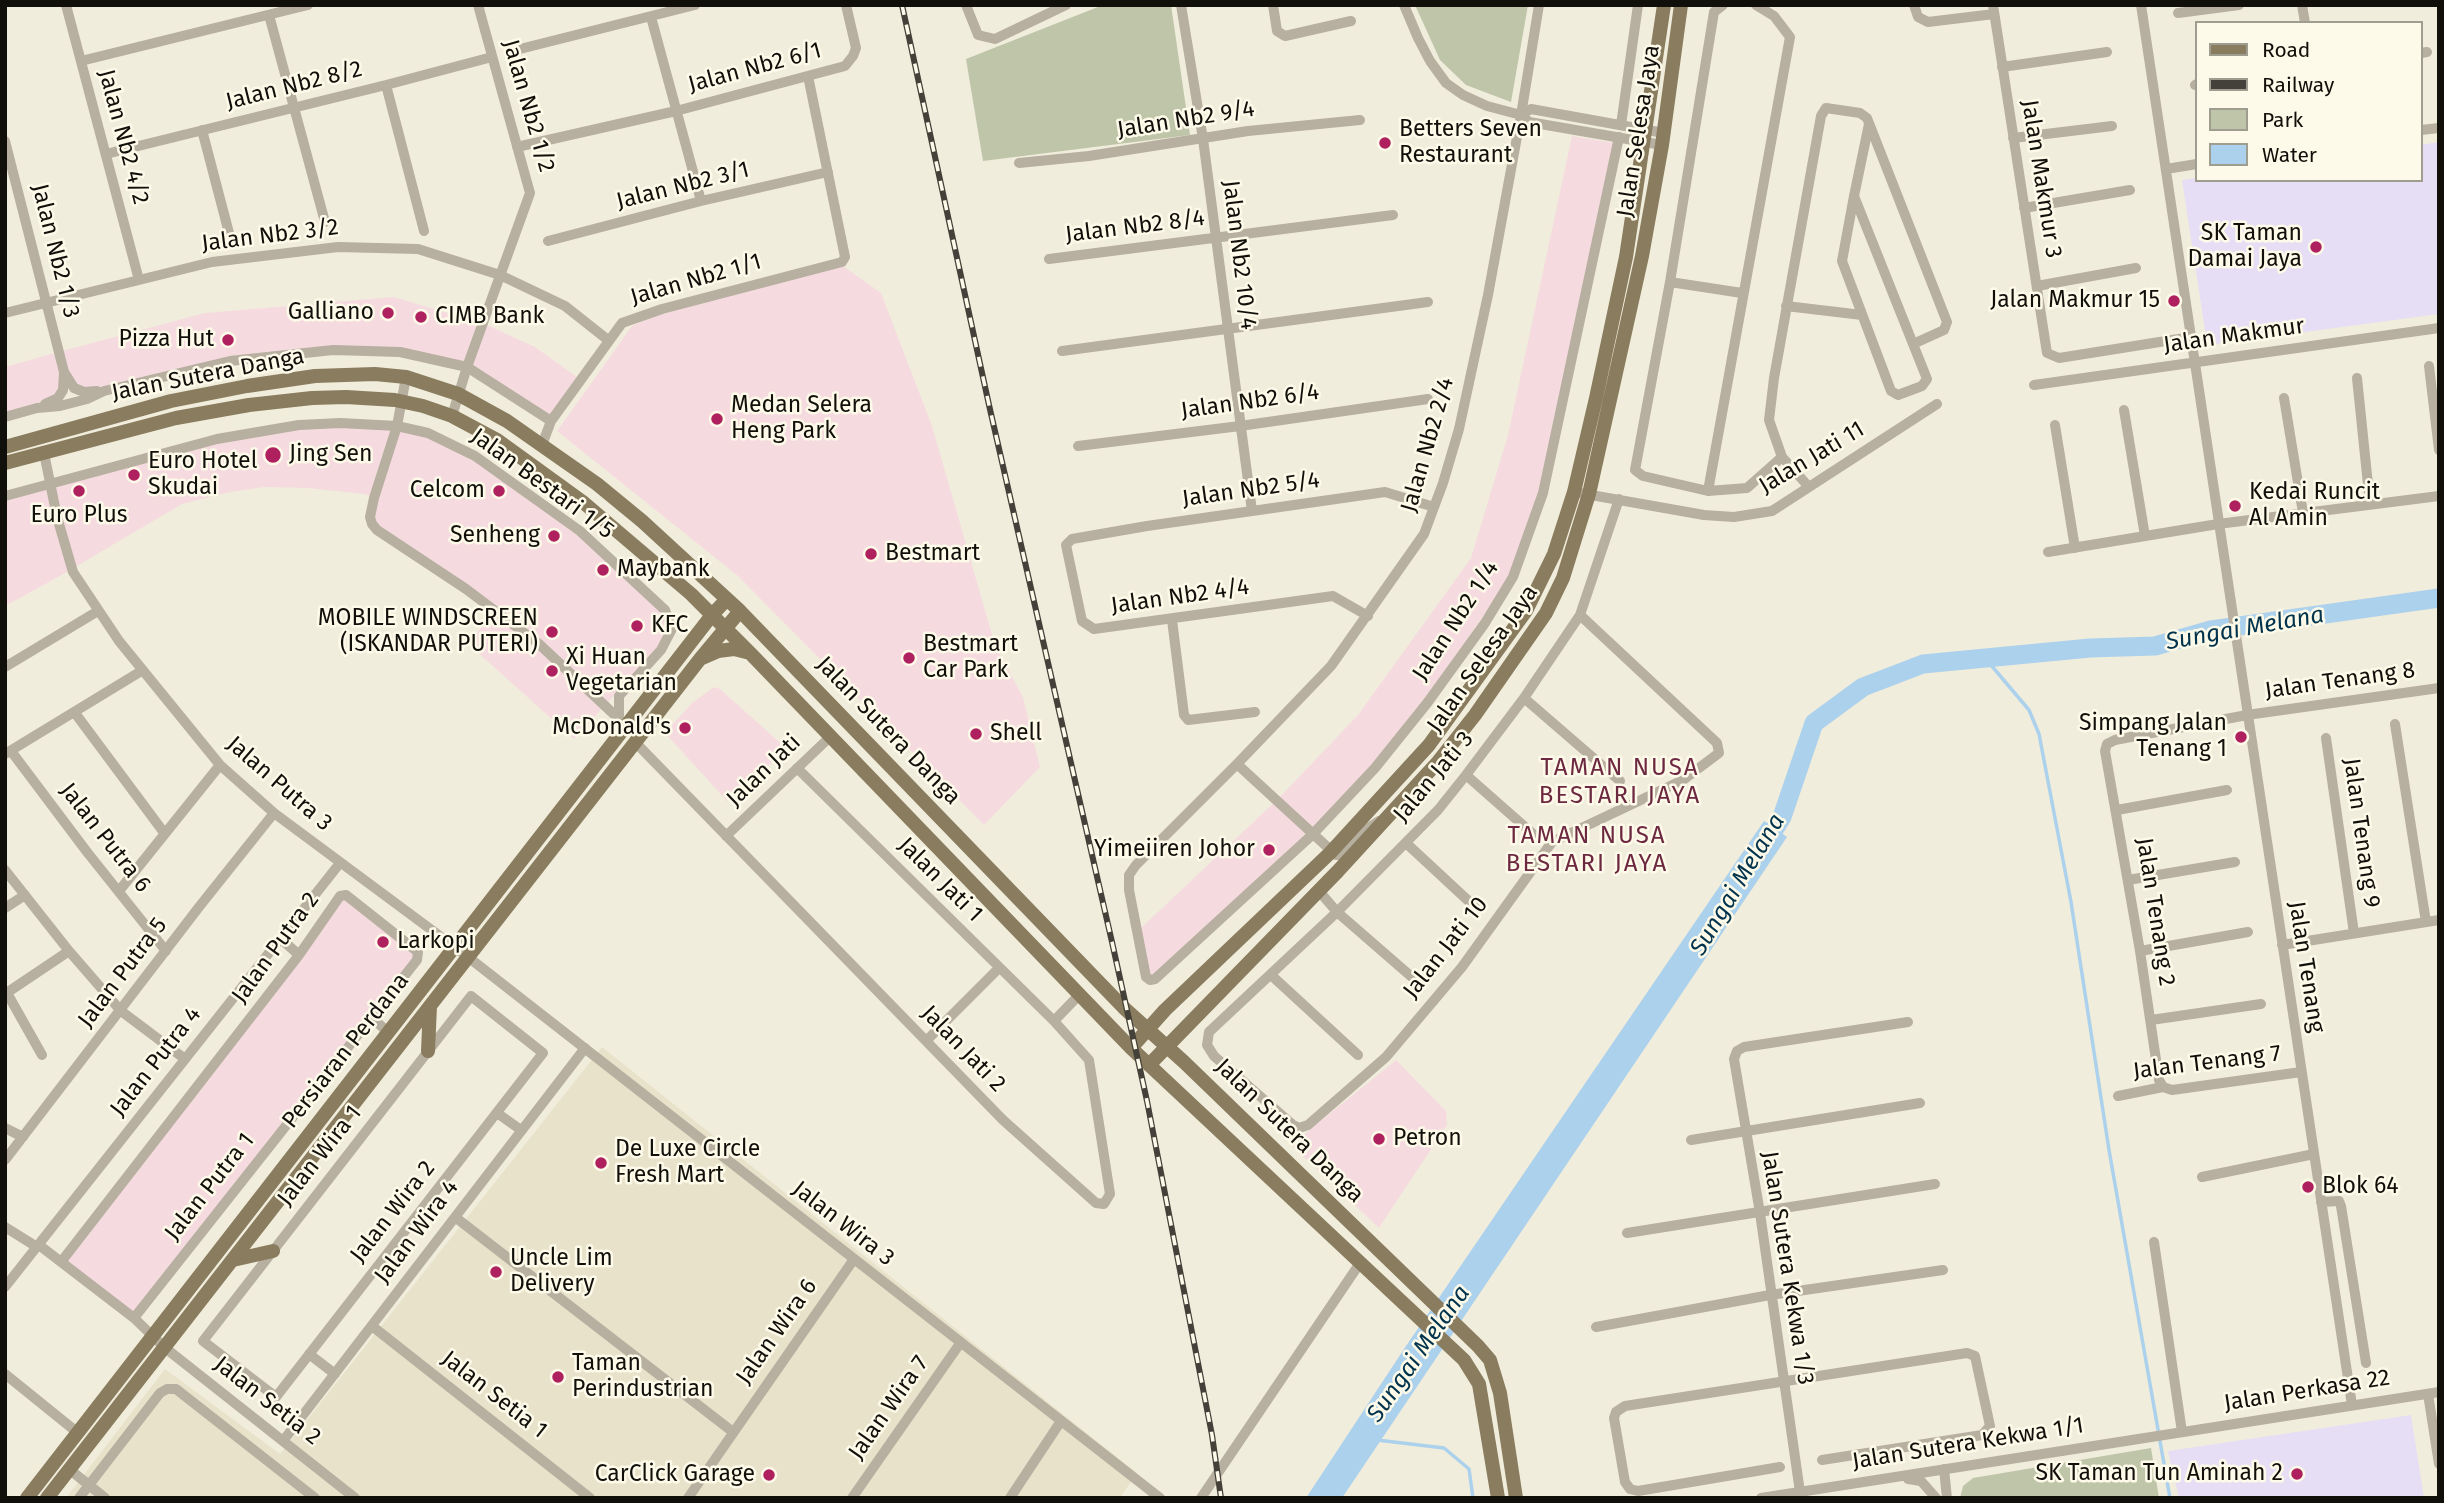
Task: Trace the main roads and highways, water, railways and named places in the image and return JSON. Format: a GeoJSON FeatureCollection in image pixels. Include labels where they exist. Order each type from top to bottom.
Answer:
{"type":"FeatureCollection","features":[{"type":"Feature","properties":{"kind":"main road","name":"Jalan Selesa Jaya"},"geometry":{"type":"LineString","coordinates":[[1131,1048],[1165,1010],[1330,853],[1429,745],[1526,611],[1582,493],[1626,257],[1664,5]]}},
{"type":"Feature","properties":{"kind":"main road","name":"Jalan Selesa Jaya"},"geometry":{"type":"LineString","coordinates":[[1149,1065],[1319,891],[1437,763],[1475,715],[1546,613],[1563,578],[1642,256],[1663,139],[1681,5]]}},
{"type":"Feature","properties":{"kind":"main road","name":"Jalan Sutera Danga"},"geometry":{"type":"LineString","coordinates":[[5,447],[171,401],[247,386],[315,376],[375,374],[406,377],[458,394],[507,421],[542,445],[642,520],[740,611],[1124,1008],[1184,1062],[1466,1334],[1490,1360],[1494,1371],[1500,1393],[1516,1498]]}},
{"type":"Feature","properties":{"kind":"main road","name":"Jalan Sutera Danga"},"geometry":{"type":"LineString","coordinates":[[5,463],[176,418],[249,405],[312,398],[346,397],[403,402],[452,416],[497,440],[584,503],[691,594],[1131,1048],[1464,1360],[1479,1384],[1498,1498]]}},
{"type":"Feature","properties":{"kind":"main road"},"geometry":{"type":"LineString","coordinates":[[691,594],[698,620],[693,640]]}},
{"type":"Feature","properties":{"kind":"main road","name":"Persiaran Perdana"},"geometry":{"type":"LineString","coordinates":[[27,1498],[389,1033],[623,723],[727,599]]}},
{"type":"Feature","properties":{"kind":"main road","name":"Persiaran Perdana"},"geometry":{"type":"LineString","coordinates":[[47,1498],[740,611]]}},
{"type":"Feature","properties":{"kind":"main road"},"geometry":{"type":"LineString","coordinates":[[700,659],[718,651],[734,649],[751,654]]}},
{"type":"Feature","properties":{"kind":"main road"},"geometry":{"type":"LineString","coordinates":[[428,1051],[430,1006]]}},
{"type":"Feature","properties":{"kind":"main road"},"geometry":{"type":"LineString","coordinates":[[1124,1008],[1141,1014],[1165,1010]]}},
{"type":"Feature","properties":{"kind":"main road"},"geometry":{"type":"LineString","coordinates":[[1184,1062],[1181,1040],[1196,1015]]}},
{"type":"Feature","properties":{"kind":"main road"},"geometry":{"type":"LineString","coordinates":[[233,1260],[274,1251]]}},
{"type":"Feature","properties":{"kind":"water"},"geometry":{"type":"Polygon","coordinates":[[[1764,821],[1787,837],[1342,1498],[1306,1498],[1406,1346],[1764,821]]]}},
{"type":"Feature","properties":{"kind":"waterway","name":"Sungai Melana"},"geometry":{"type":"LineString","coordinates":[[1762,849],[1782,817],[1814,723],[1863,687],[1923,664],[2090,648],[2155,646],[2211,630],[2439,598]]}},
{"type":"Feature","properties":{"kind":"waterway"},"geometry":{"type":"LineString","coordinates":[[1985,658],[2029,710],[2039,734],[2071,902],[2109,1150],[2170,1498]]}},
{"type":"Feature","properties":{"kind":"waterway"},"geometry":{"type":"LineString","coordinates":[[1377,1440],[1444,1448],[1469,1469],[1473,1498]]}},
{"type":"Feature","properties":{"kind":"railway"},"geometry":{"type":"LineString","coordinates":[[902,5],[989,405],[1147,1101],[1212,1435],[1221,1498]]}},
{"type":"Feature","properties":{"kind":"place","name":"Betters Seven Restaurant"},"geometry":{"type":"Point","coordinates":[1385,143]}},
{"type":"Feature","properties":{"kind":"place","name":"SK Taman Damai Jaya"},"geometry":{"type":"Point","coordinates":[2316,247]}},
{"type":"Feature","properties":{"kind":"place","name":"Jalan Makmur 15"},"geometry":{"type":"Point","coordinates":[2174,301]}},
{"type":"Feature","properties":{"kind":"place","name":"Galliano"},"geometry":{"type":"Point","coordinates":[388,313]}},
{"type":"Feature","properties":{"kind":"place","name":"CIMB Bank"},"geometry":{"type":"Point","coordinates":[421,317]}},
{"type":"Feature","properties":{"kind":"place","name":"Pizza Hut"},"geometry":{"type":"Point","coordinates":[228,340]}},
{"type":"Feature","properties":{"kind":"place","name":"Medan Selera Heng Park"},"geometry":{"type":"Point","coordinates":[717,419]}},
{"type":"Feature","properties":{"kind":"place","name":"Jing Sen"},"geometry":{"type":"Point","coordinates":[273,455]}},
{"type":"Feature","properties":{"kind":"place","name":"Euro Hotel Skudai"},"geometry":{"type":"Point","coordinates":[134,475]}},
{"type":"Feature","properties":{"kind":"place","name":"Euro Plus"},"geometry":{"type":"Point","coordinates":[79,491]}},
{"type":"Feature","properties":{"kind":"place","name":"Celcom"},"geometry":{"type":"Point","coordinates":[499,491]}},
{"type":"Feature","properties":{"kind":"place","name":"Kedai Runcit Al Amin"},"geometry":{"type":"Point","coordinates":[2235,506]}},
{"type":"Feature","properties":{"kind":"place","name":"Senheng"},"geometry":{"type":"Point","coordinates":[554,536]}},
{"type":"Feature","properties":{"kind":"place","name":"Bestmart"},"geometry":{"type":"Point","coordinates":[871,554]}},
{"type":"Feature","properties":{"kind":"place","name":"Maybank"},"geometry":{"type":"Point","coordinates":[603,570]}},
{"type":"Feature","properties":{"kind":"place","name":"KFC"},"geometry":{"type":"Point","coordinates":[637,626]}},
{"type":"Feature","properties":{"kind":"place","name":"MOBILE WINDSCREEN (ISKANDAR PUTERI)"},"geometry":{"type":"Point","coordinates":[552,632]}},
{"type":"Feature","properties":{"kind":"place","name":"Bestmart Car Park"},"geometry":{"type":"Point","coordinates":[909,658]}},
{"type":"Feature","properties":{"kind":"place","name":"Xi Huan Vegetarian"},"geometry":{"type":"Point","coordinates":[552,671]}},
{"type":"Feature","properties":{"kind":"place","name":"McDonald's"},"geometry":{"type":"Point","coordinates":[685,728]}},
{"type":"Feature","properties":{"kind":"place","name":"Shell"},"geometry":{"type":"Point","coordinates":[976,734]}},
{"type":"Feature","properties":{"kind":"place","name":"Simpang Jalan Tenang 1"},"geometry":{"type":"Point","coordinates":[2241,737]}},
{"type":"Feature","properties":{"kind":"place","name":"Yimeiiren Johor"},"geometry":{"type":"Point","coordinates":[1269,850]}},
{"type":"Feature","properties":{"kind":"place","name":"Larkopi"},"geometry":{"type":"Point","coordinates":[383,942]}},
{"type":"Feature","properties":{"kind":"place","name":"Petron"},"geometry":{"type":"Point","coordinates":[1379,1139]}},
{"type":"Feature","properties":{"kind":"place","name":"De Luxe Circle Fresh Mart"},"geometry":{"type":"Point","coordinates":[601,1163]}},
{"type":"Feature","properties":{"kind":"place","name":"Blok 64"},"geometry":{"type":"Point","coordinates":[2308,1187]}},
{"type":"Feature","properties":{"kind":"place","name":"Uncle Lim Delivery"},"geometry":{"type":"Point","coordinates":[496,1272]}},
{"type":"Feature","properties":{"kind":"place","name":"Taman Perindustrian"},"geometry":{"type":"Point","coordinates":[558,1377]}},
{"type":"Feature","properties":{"kind":"place","name":"SK Taman Tun Aminah 2"},"geometry":{"type":"Point","coordinates":[2297,1474]}},
{"type":"Feature","properties":{"kind":"place","name":"CarClick Garage"},"geometry":{"type":"Point","coordinates":[769,1475]}},
{"type":"Feature","properties":{"kind":"district","name":"TAMAN NUSA BESTARI JAYA"},"geometry":{"type":"Point","coordinates":[1620,782]}},
{"type":"Feature","properties":{"kind":"district","name":"TAMAN NUSA BESTARI JAYA"},"geometry":{"type":"Point","coordinates":[1587,850]}}]}
